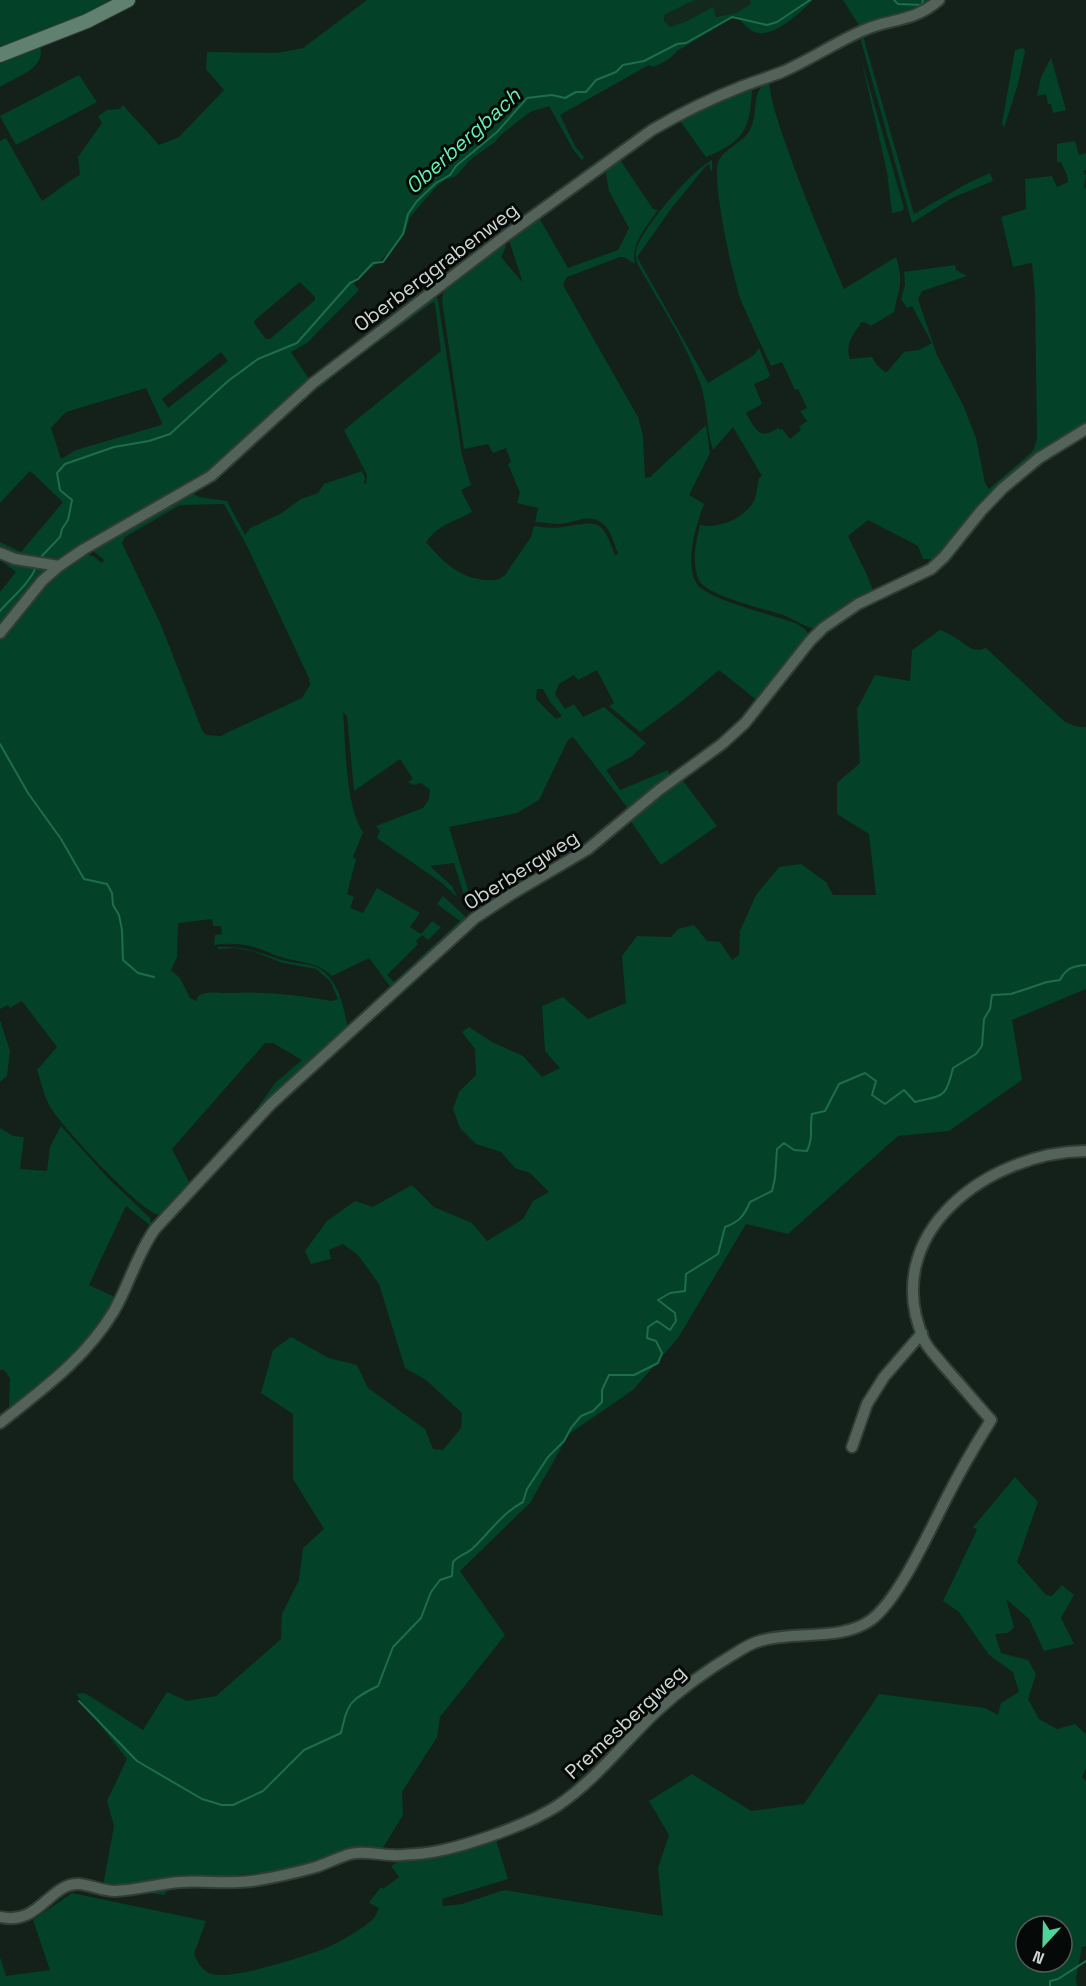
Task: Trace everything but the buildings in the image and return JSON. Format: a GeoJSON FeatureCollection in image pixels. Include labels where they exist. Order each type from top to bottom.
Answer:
{"type":"FeatureCollection","features":[{"type":"Feature","properties":{"kind":"main road"},"geometry":{"type":"LineString","coordinates":[[0,55],[87,21],[128,0]]}},
{"type":"Feature","properties":{"kind":"street","name":"Oberberggrabenweg"},"geometry":{"type":"LineString","coordinates":[[0,633],[36,588],[59,566],[84,549],[211,476],[313,383],[505,236],[652,130],[723,94],[816,56],[861,31],[916,16],[939,0]]}},
{"type":"Feature","properties":{"kind":"street","name":"Oberbergweg"},"geometry":{"type":"LineString","coordinates":[[0,1423],[56,1379],[85,1351],[115,1309],[155,1229],[205,1173],[279,1097],[475,918],[588,849],[659,790],[734,735],[823,628],[858,604],[931,569],[948,553],[981,511],[1003,488],[1039,459],[1086,429]]}},
{"type":"Feature","properties":{"kind":"street"},"geometry":{"type":"LineString","coordinates":[[0,553],[8,557],[59,566]]}},
{"type":"Feature","properties":{"kind":"street","name":"Premesbergweg"},"geometry":{"type":"LineString","coordinates":[[0,1917],[17,1918],[30,1914],[72,1884],[112,1891],[181,1882],[245,1882],[318,1866],[350,1854],[366,1852],[392,1855],[422,1854],[479,1839],[537,1817],[556,1807],[594,1778],[664,1705],[733,1654],[759,1641],[855,1629],[872,1620],[886,1605],[914,1562],[953,1485],[991,1420],[927,1346],[922,1334],[915,1314],[913,1281],[915,1262],[920,1247],[948,1210],[969,1189],[987,1177],[1025,1160],[1086,1151]]}},
{"type":"Feature","properties":{"kind":"street"},"geometry":{"type":"LineString","coordinates":[[852,1447],[867,1404],[884,1377],[922,1334]]}},
{"type":"Feature","properties":{"kind":"shaded area"},"geometry":{"type":"Polygon","coordinates":[[[697,0],[750,0],[752,4],[736,13],[716,17],[712,8],[670,27],[663,21],[663,15],[697,0]]]}},
{"type":"Feature","properties":{"kind":"green space"},"geometry":{"type":"Polygon","coordinates":[[[0,0],[121,0],[0,50],[0,0]]]}},
{"type":"Feature","properties":{"kind":"green space"},"geometry":{"type":"Polygon","coordinates":[[[367,0],[697,0],[664,15],[664,21],[670,27],[713,7],[716,17],[736,13],[751,4],[750,0],[813,0],[788,22],[765,33],[751,30],[736,16],[677,51],[663,62],[653,67],[649,65],[560,115],[575,146],[584,157],[582,160],[574,151],[549,106],[530,112],[471,159],[456,176],[436,187],[410,217],[404,235],[394,247],[378,263],[352,281],[359,290],[307,343],[291,352],[311,382],[210,474],[63,558],[41,559],[0,551],[0,542],[21,552],[63,502],[30,471],[0,503],[0,141],[6,138],[42,201],[80,175],[78,157],[102,123],[98,116],[107,110],[120,109],[123,105],[159,145],[179,137],[224,90],[206,69],[207,52],[277,53],[303,48],[367,0]],[[300,282],[255,320],[254,323],[266,339],[270,339],[315,300],[315,297],[300,282]],[[221,352],[162,399],[168,408],[228,361],[221,352]],[[146,388],[66,412],[51,428],[61,459],[76,450],[162,423],[146,388]]]}},
{"type":"Feature","properties":{"kind":"green space"},"geometry":{"type":"Polygon","coordinates":[[[843,0],[935,0],[924,10],[860,27],[843,0]]]}},
{"type":"Feature","properties":{"kind":"green space"},"geometry":{"type":"Polygon","coordinates":[[[863,36],[914,214],[990,173],[993,181],[952,198],[912,223],[861,41],[863,36]]]}},
{"type":"Feature","properties":{"kind":"green space"},"geometry":{"type":"Polygon","coordinates":[[[40,47],[41,55],[34,67],[0,87],[0,62],[40,47]]]}},
{"type":"Feature","properties":{"kind":"green space"},"geometry":{"type":"Polygon","coordinates":[[[1023,48],[1025,52],[1018,84],[1004,128],[1002,123],[1015,50],[1023,48]]]}},
{"type":"Feature","properties":{"kind":"green space"},"geometry":{"type":"Polygon","coordinates":[[[861,58],[904,208],[902,211],[892,213],[887,172],[861,58]]]}},
{"type":"Feature","properties":{"kind":"green space"},"geometry":{"type":"Polygon","coordinates":[[[1051,58],[1066,110],[1053,113],[1046,94],[1037,96],[1041,77],[1051,58]]]}},
{"type":"Feature","properties":{"kind":"green space"},"geometry":{"type":"Polygon","coordinates":[[[79,75],[97,102],[16,145],[0,116],[79,75]]]}},
{"type":"Feature","properties":{"kind":"green space"},"geometry":{"type":"Polygon","coordinates":[[[769,79],[775,110],[792,161],[844,289],[896,257],[900,279],[894,312],[871,326],[864,322],[860,323],[849,345],[850,359],[872,357],[886,373],[904,352],[919,350],[932,343],[912,306],[907,308],[901,299],[905,285],[904,272],[955,265],[956,270],[967,276],[922,291],[918,299],[937,355],[963,405],[976,438],[985,483],[989,489],[1033,451],[1037,439],[1035,295],[1032,263],[1013,267],[1001,217],[1026,209],[1025,179],[1052,176],[1057,187],[1068,182],[1061,162],[1057,162],[1057,144],[1075,141],[1079,155],[1086,153],[1086,170],[1083,171],[1086,176],[1084,187],[1086,189],[1086,425],[1037,457],[939,559],[923,559],[918,546],[868,520],[848,536],[874,593],[817,629],[783,615],[724,597],[704,586],[699,580],[695,560],[700,525],[715,526],[730,522],[743,514],[753,503],[759,478],[762,476],[733,427],[713,450],[703,394],[695,370],[638,265],[636,256],[640,241],[668,201],[693,175],[712,160],[712,170],[709,164],[705,167],[671,209],[637,257],[708,383],[754,355],[759,348],[770,375],[754,384],[762,404],[746,413],[755,428],[762,433],[772,432],[778,428],[782,429],[790,439],[801,430],[799,427],[807,421],[800,411],[807,408],[798,389],[795,390],[782,362],[771,366],[742,303],[729,253],[718,187],[719,160],[748,133],[753,121],[759,90],[769,79]]]}},
{"type":"Feature","properties":{"kind":"green space"},"geometry":{"type":"Polygon","coordinates":[[[749,88],[752,91],[751,104],[742,133],[729,146],[706,157],[678,118],[749,88]]]}},
{"type":"Feature","properties":{"kind":"green space"},"geometry":{"type":"Polygon","coordinates":[[[619,158],[653,209],[658,210],[637,242],[635,264],[620,257],[567,277],[563,285],[638,417],[643,436],[645,478],[650,477],[706,425],[710,453],[689,495],[704,504],[691,555],[693,576],[697,584],[714,596],[795,623],[805,629],[809,635],[759,702],[719,670],[640,732],[609,706],[614,703],[597,670],[578,680],[574,675],[559,684],[555,694],[565,709],[574,704],[583,717],[604,707],[646,743],[631,757],[606,770],[620,790],[668,770],[670,776],[630,811],[573,737],[568,740],[539,800],[517,813],[449,827],[472,903],[479,912],[467,905],[454,863],[430,866],[452,886],[457,897],[442,883],[377,838],[380,831],[376,826],[423,808],[429,799],[430,790],[421,783],[414,785],[408,782],[413,779],[400,759],[354,791],[347,716],[343,712],[350,791],[357,821],[363,832],[353,857],[356,859],[347,894],[354,897],[350,908],[363,913],[377,888],[420,913],[410,927],[421,934],[432,921],[441,927],[428,940],[422,935],[416,941],[418,944],[387,975],[394,982],[460,921],[437,904],[443,896],[465,916],[466,921],[392,989],[369,958],[332,976],[317,966],[284,958],[252,946],[214,945],[215,935],[222,934],[221,926],[213,926],[212,919],[178,923],[177,957],[171,970],[180,978],[190,998],[196,1001],[199,995],[209,993],[253,993],[293,995],[332,1001],[338,999],[330,981],[316,969],[283,963],[252,951],[234,948],[218,949],[218,947],[228,947],[244,949],[314,966],[322,970],[334,984],[338,993],[348,1030],[239,1133],[276,1082],[302,1060],[273,1043],[265,1043],[172,1149],[190,1184],[160,1215],[151,1211],[120,1185],[68,1130],[49,1105],[37,1070],[57,1047],[22,1001],[10,1008],[8,1005],[0,1009],[0,637],[44,583],[84,553],[102,563],[104,560],[91,549],[194,491],[194,494],[199,497],[227,501],[245,535],[250,528],[280,514],[301,499],[318,493],[324,484],[362,471],[366,484],[367,475],[344,430],[441,351],[435,304],[433,302],[319,388],[317,385],[435,296],[438,300],[462,455],[471,485],[461,490],[472,512],[442,527],[426,542],[452,568],[476,579],[489,580],[505,575],[531,537],[534,526],[555,528],[584,524],[597,525],[606,534],[615,555],[618,554],[607,528],[597,520],[582,519],[558,524],[535,522],[538,508],[517,503],[520,493],[508,464],[511,462],[506,448],[493,453],[488,444],[464,449],[442,301],[444,287],[505,242],[506,247],[501,257],[523,283],[508,237],[538,216],[568,268],[618,250],[629,228],[609,191],[605,168],[619,158]],[[224,504],[180,505],[125,537],[122,543],[161,625],[202,730],[206,735],[221,736],[302,698],[310,685],[309,678],[247,546],[224,504]],[[537,689],[536,699],[556,719],[562,716],[543,689],[537,689]]]}},
{"type":"Feature","properties":{"kind":"green space"},"geometry":{"type":"Polygon","coordinates":[[[0,556],[41,568],[48,574],[0,630],[0,592],[16,572],[0,560],[0,556]]]}},
{"type":"Feature","properties":{"kind":"green space"},"geometry":{"type":"Polygon","coordinates":[[[940,630],[973,649],[986,648],[1065,722],[1078,727],[1086,727],[1086,989],[1012,1020],[1022,1080],[949,1131],[898,1136],[788,1234],[746,1224],[678,1338],[633,1390],[569,1434],[530,1503],[460,1571],[505,1635],[440,1717],[437,1737],[402,1792],[403,1815],[381,1851],[362,1858],[269,1872],[178,1880],[164,1895],[103,1886],[114,1826],[107,1801],[127,1759],[76,1694],[85,1693],[143,1730],[167,1692],[187,1701],[216,1696],[281,1639],[282,1614],[299,1580],[303,1548],[324,1529],[293,1479],[293,1414],[261,1393],[273,1350],[291,1337],[329,1358],[357,1365],[368,1388],[425,1429],[433,1449],[443,1450],[461,1428],[462,1413],[426,1380],[405,1368],[379,1284],[358,1255],[343,1244],[329,1250],[331,1259],[311,1264],[305,1251],[327,1221],[355,1201],[373,1207],[412,1185],[434,1207],[472,1223],[487,1241],[523,1219],[533,1201],[549,1192],[530,1173],[515,1168],[501,1152],[476,1144],[460,1128],[453,1109],[459,1092],[476,1075],[475,1049],[462,1032],[469,1027],[492,1042],[523,1056],[542,1077],[560,1068],[545,1051],[542,1006],[563,997],[588,1019],[626,1003],[622,956],[637,936],[671,937],[678,929],[694,925],[707,941],[720,942],[732,960],[739,955],[740,931],[756,895],[779,867],[801,864],[826,882],[833,895],[876,895],[869,834],[837,814],[837,783],[860,763],[857,709],[875,675],[910,681],[912,650],[940,630]]]}},
{"type":"Feature","properties":{"kind":"green space"},"geometry":{"type":"Polygon","coordinates":[[[681,778],[717,826],[661,865],[630,820],[681,778]]]}},
{"type":"Feature","properties":{"kind":"green space"},"geometry":{"type":"Polygon","coordinates":[[[0,1020],[10,1051],[7,1076],[0,1082],[0,1020]]]}},
{"type":"Feature","properties":{"kind":"green space"},"geometry":{"type":"Polygon","coordinates":[[[61,1126],[108,1178],[150,1218],[152,1227],[126,1206],[89,1285],[117,1298],[82,1349],[16,1406],[9,1409],[10,1378],[4,1370],[0,1370],[0,1128],[13,1136],[24,1137],[20,1169],[47,1171],[50,1147],[61,1126]]]}},
{"type":"Feature","properties":{"kind":"green space"},"geometry":{"type":"Polygon","coordinates":[[[1015,1477],[1038,1502],[1017,1562],[1046,1595],[1052,1596],[1062,1585],[1074,1595],[1061,1618],[1074,1644],[1044,1651],[1029,1619],[1006,1599],[1014,1627],[1008,1633],[995,1634],[1001,1653],[1028,1660],[1036,1674],[1028,1699],[1039,1719],[1057,1729],[1075,1724],[1086,1734],[1086,1768],[1082,1777],[1086,1781],[1086,1946],[1082,1947],[1076,1978],[1077,1986],[0,1986],[0,1957],[6,1976],[50,1970],[33,1920],[72,1893],[206,1921],[194,1954],[197,1960],[209,1973],[234,1974],[321,1950],[361,1928],[373,1919],[379,1908],[369,1903],[370,1901],[381,1887],[383,1889],[399,1877],[391,1866],[399,1861],[495,1837],[508,1879],[442,1899],[443,1906],[462,1904],[504,1890],[663,1916],[658,1868],[669,1835],[649,1801],[692,1774],[751,1811],[804,1804],[879,1694],[985,1708],[998,1715],[1001,1703],[1019,1692],[1013,1672],[989,1655],[959,1612],[943,1601],[977,1530],[973,1527],[1015,1477]]]}},
{"type":"Feature","properties":{"kind":"waterway","name":"Oberbergbach"},"geometry":{"type":"LineString","coordinates":[[38,560],[60,537],[68,520],[72,500],[60,490],[57,473],[65,464],[114,447],[149,441],[170,434],[228,381],[258,359],[297,343],[350,283],[358,279],[373,263],[383,262],[403,234],[408,214],[417,201],[436,183],[450,175],[456,166],[497,132],[527,98],[552,95],[565,98],[576,92],[586,92],[596,80],[616,72],[623,65],[644,61],[677,44],[686,43],[732,17],[767,25],[777,22],[810,0]]}},
{"type":"Feature","properties":{"kind":"waterway","name":"Oberbergbach"},"geometry":{"type":"LineString","coordinates":[[894,0],[898,4],[922,5],[923,0]]}},
{"type":"Feature","properties":{"kind":"waterway","name":"Oberbergbach"},"geometry":{"type":"LineString","coordinates":[[0,611],[25,584],[37,565]]}},
{"type":"Feature","properties":{"kind":"waterway"},"geometry":{"type":"LineString","coordinates":[[0,744],[28,793],[61,839],[84,879],[107,884],[112,893],[113,905],[119,915],[123,960],[138,973],[154,977]]}},
{"type":"Feature","properties":{"kind":"waterway"},"geometry":{"type":"LineString","coordinates":[[79,1701],[137,1761],[202,1799],[222,1805],[233,1805],[263,1791],[304,1750],[341,1733],[351,1703],[378,1686],[393,1647],[421,1618],[431,1592],[440,1580],[452,1576],[453,1562],[471,1550],[502,1517],[523,1502],[527,1489],[548,1457],[564,1441],[581,1416],[593,1411],[602,1402],[602,1390],[609,1375],[634,1375],[658,1363],[662,1353],[656,1341],[647,1338],[648,1327],[657,1321],[670,1330],[676,1321],[675,1313],[658,1300],[670,1293],[685,1291],[686,1274],[718,1254],[725,1227],[740,1218],[750,1202],[772,1191],[777,1149],[784,1143],[794,1150],[807,1151],[812,1114],[825,1111],[839,1084],[865,1073],[876,1081],[872,1095],[885,1104],[904,1090],[915,1102],[938,1096],[946,1090],[953,1068],[976,1054],[982,1046],[984,1019],[990,1009],[992,995],[1011,994],[1060,980],[1070,968],[1086,965]]}},
{"type":"Feature","properties":{"kind":"waterway"},"geometry":{"type":"LineString","coordinates":[[1050,1986],[1050,1981],[1058,1979],[1086,1961]]}}]}
